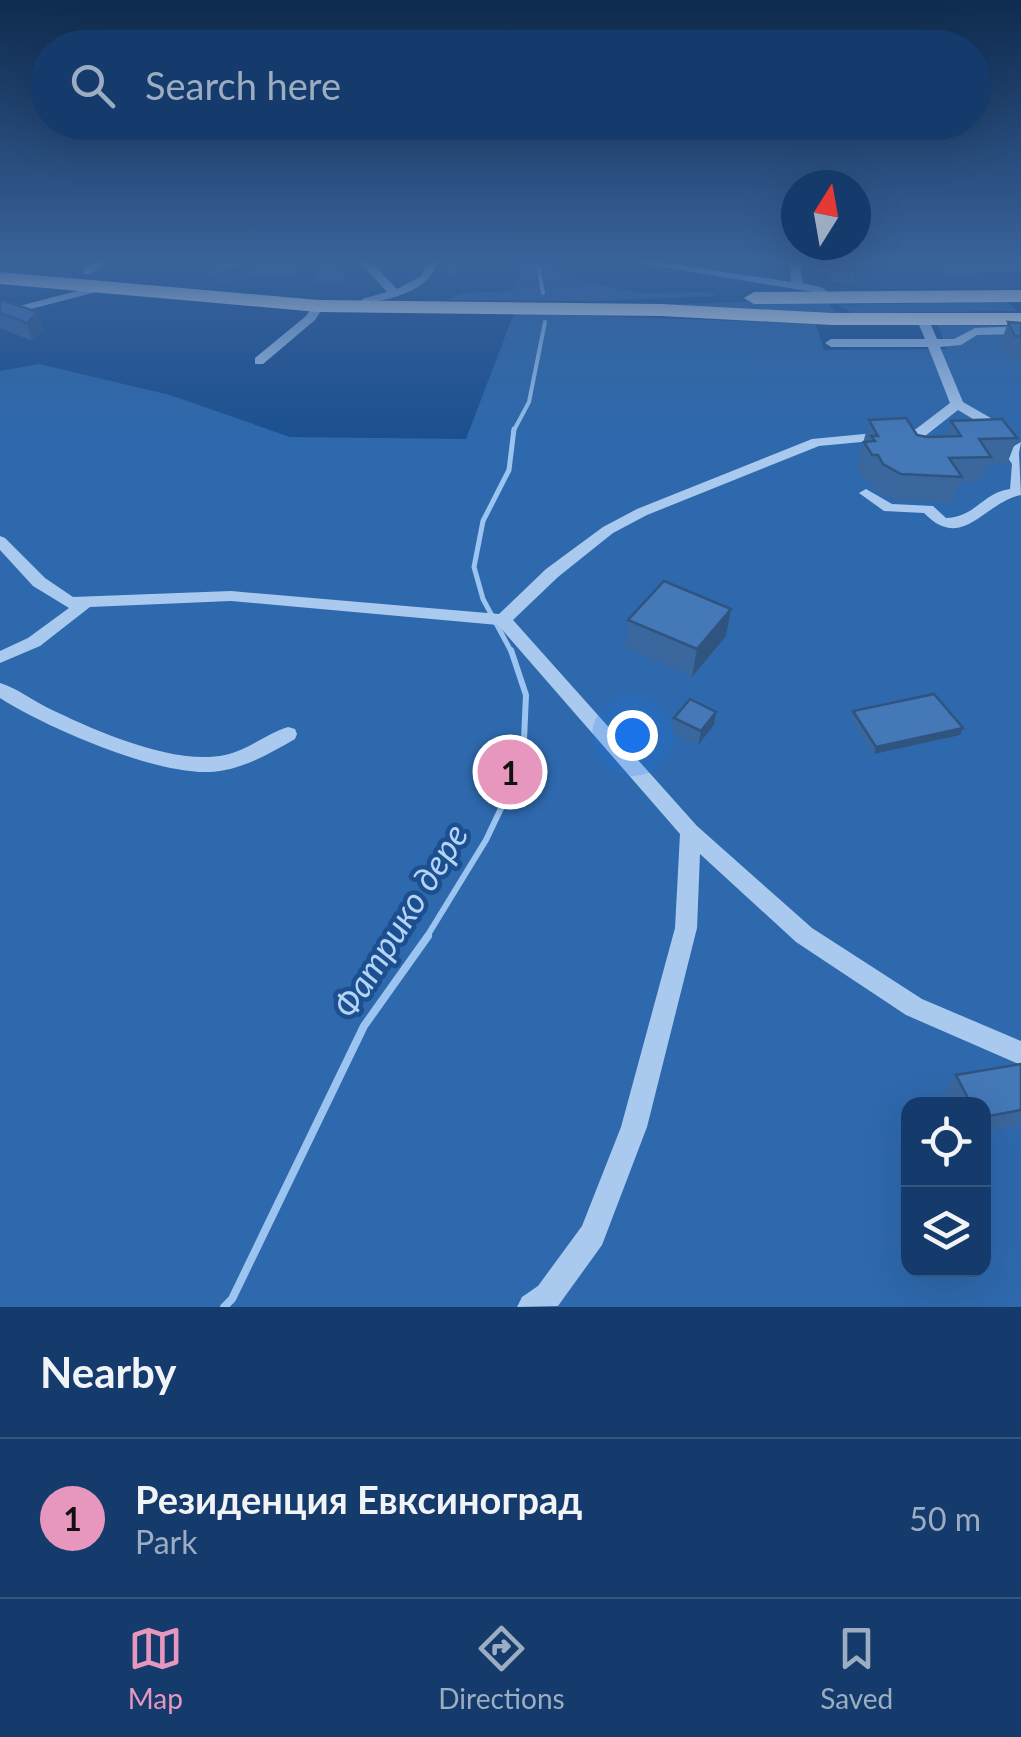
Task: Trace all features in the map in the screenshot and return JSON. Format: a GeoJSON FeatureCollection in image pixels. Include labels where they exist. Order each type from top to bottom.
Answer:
{"type":"FeatureCollection","features":[{"type":"Feature","properties":{"kind":"street"},"geometry":{"type":"LineString","coordinates":[[259,361],[307,321]]}},
{"type":"Feature","properties":{"kind":"street"},"geometry":{"type":"LineString","coordinates":[[866,493],[889,508],[928,509],[942,523],[966,522],[1002,494],[1017,492],[1019,464],[1012,452],[1021,444],[956,404],[936,343],[924,321]]}},
{"type":"Feature","properties":{"kind":"street"},"geometry":{"type":"LineString","coordinates":[[831,343],[957,342],[975,332],[1021,330]]}},
{"type":"Feature","properties":{"kind":"street"},"geometry":{"type":"LineString","coordinates":[[503,620],[552,572],[608,530],[642,512],[817,442],[920,433],[956,404]]}},
{"type":"Feature","properties":{"kind":"street"},"geometry":{"type":"LineString","coordinates":[[0,541],[57,598],[84,605],[231,596],[503,620],[690,832],[804,935],[914,1007],[1021,1053]]}},
{"type":"Feature","properties":{"kind":"street"},"geometry":{"type":"LineString","coordinates":[[0,658],[16,654],[84,605]]}},
{"type":"Feature","properties":{"kind":"street"},"geometry":{"type":"LineString","coordinates":[[0,689],[81,732],[205,766],[242,760],[288,734]]}},
{"type":"Feature","properties":{"kind":"street"},"geometry":{"type":"LineString","coordinates":[[532,1307],[548,1296],[592,1235],[634,1127],[686,928],[690,832]]}},
{"type":"Feature","properties":{"kind":"shaded area"},"geometry":{"type":"Polygon","coordinates":[[[511,321],[816,324],[824,350],[947,349],[938,325],[1021,326],[1021,1307],[0,1307],[0,371],[39,364],[170,395],[290,437],[466,439],[511,321]]]}},
{"type":"Feature","properties":{"kind":"building"},"geometry":{"type":"Polygon","coordinates":[[[1008,322],[1021,323],[1021,337],[1015,336],[1008,322]]]}},
{"type":"Feature","properties":{"kind":"building"},"geometry":{"type":"Polygon","coordinates":[[[906,418],[917,435],[927,437],[961,436],[951,421],[1002,419],[1017,438],[979,439],[991,457],[949,458],[962,477],[901,474],[883,464],[878,455],[872,455],[864,442],[875,441],[871,436],[878,436],[869,420],[906,418]]]}},
{"type":"Feature","properties":{"kind":"building"},"geometry":{"type":"Polygon","coordinates":[[[664,581],[731,609],[697,649],[628,620],[664,581]]]}},
{"type":"Feature","properties":{"kind":"building"},"geometry":{"type":"Polygon","coordinates":[[[934,694],[963,728],[876,747],[853,711],[934,694]]]}},
{"type":"Feature","properties":{"kind":"building"},"geometry":{"type":"Polygon","coordinates":[[[690,699],[716,712],[701,731],[674,718],[690,699]]]}},
{"type":"Feature","properties":{"kind":"building"},"geometry":{"type":"Polygon","coordinates":[[[1021,1064],[1021,1110],[991,1116],[991,1097],[967,1097],[956,1075],[1021,1064]]]}},
{"type":"Feature","properties":{"kind":"waterway","name":"Фатрико дере"},"geometry":{"type":"LineString","coordinates":[[514,430],[529,402],[545,322]]}},
{"type":"Feature","properties":{"kind":"waterway","name":"Фатрико дере"},"geometry":{"type":"LineString","coordinates":[[512,653],[483,599],[474,567],[483,521],[509,470],[514,430]]}},
{"type":"Feature","properties":{"kind":"waterway","name":"Фатрико дере"},"geometry":{"type":"LineString","coordinates":[[426,938],[486,840],[523,762],[526,695],[512,653]]}},
{"type":"Feature","properties":{"kind":"waterway","name":"Фатрико дере"},"geometry":{"type":"LineString","coordinates":[[224,1307],[232,1299],[364,1026],[428,936]]}},
{"type":"Feature","properties":{"kind":"place","name":"Резиденция Евксиноград"},"geometry":{"type":"Point","coordinates":[510,772]}}]}
